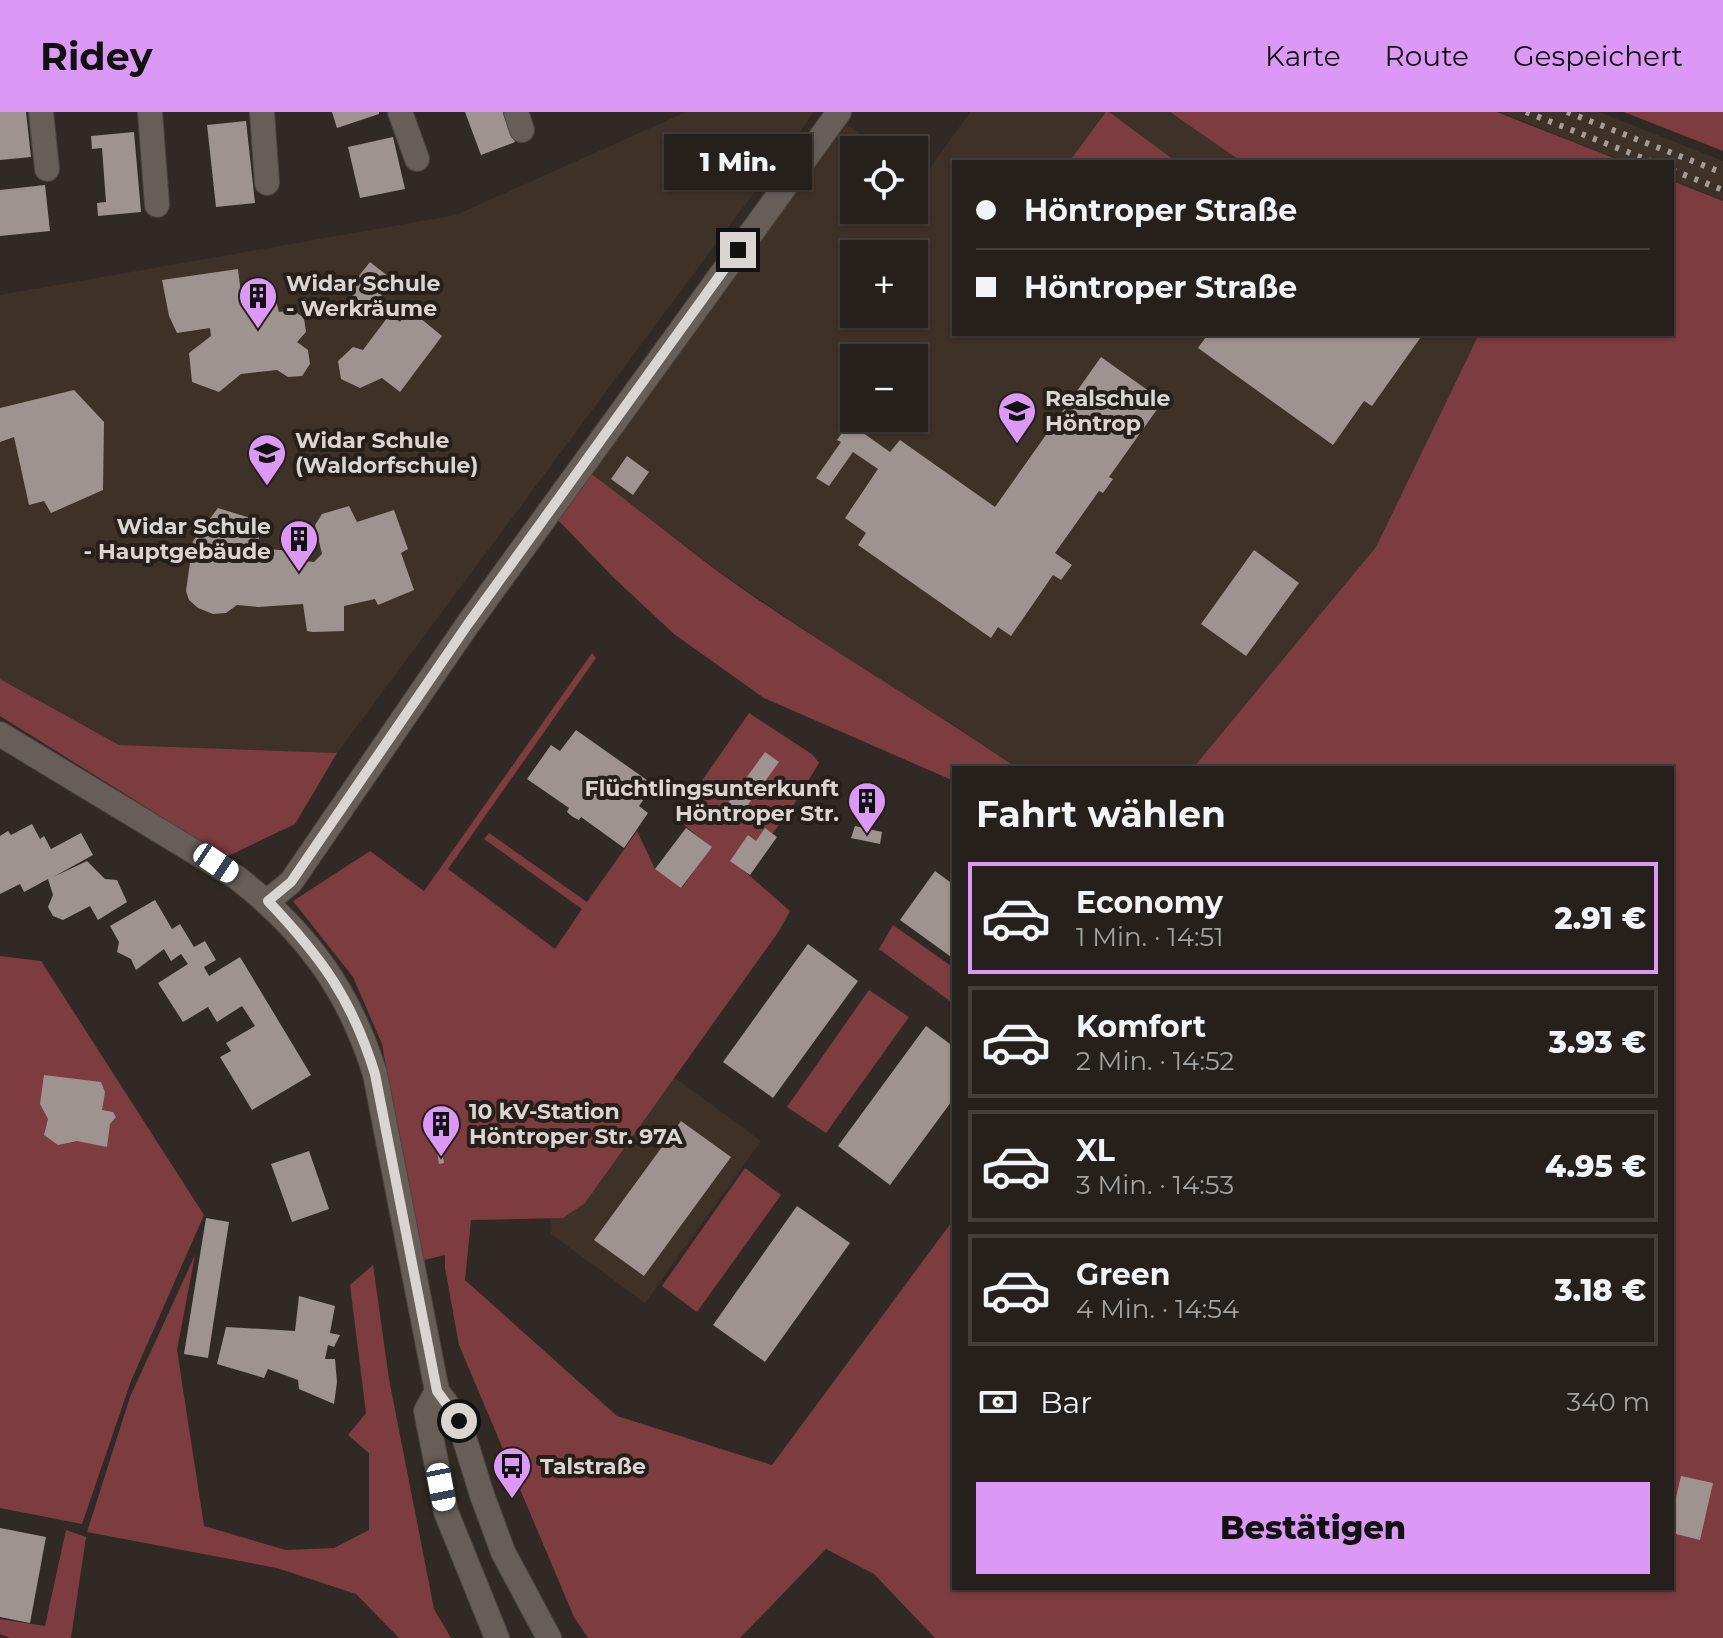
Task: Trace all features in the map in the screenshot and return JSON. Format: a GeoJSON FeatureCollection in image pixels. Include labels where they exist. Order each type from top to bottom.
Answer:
{"type":"FeatureCollection","features":[{"type":"Feature","properties":{"kind":"street"},"geometry":{"type":"LineString","coordinates":[[41,112],[47,169]]}},
{"type":"Feature","properties":{"kind":"street"},"geometry":{"type":"LineString","coordinates":[[150,112],[157,205]]}},
{"type":"Feature","properties":{"kind":"street"},"geometry":{"type":"LineString","coordinates":[[262,112],[267,183]]}},
{"type":"Feature","properties":{"kind":"street"},"geometry":{"type":"LineString","coordinates":[[400,112],[417,159]]}},
{"type":"Feature","properties":{"kind":"street"},"geometry":{"type":"LineString","coordinates":[[268,901],[291,882],[468,624],[839,112]]}},
{"type":"Feature","properties":{"kind":"street"},"geometry":{"type":"LineString","coordinates":[[0,734],[216,863],[268,901],[310,945],[329,973],[366,1046],[375,1074],[437,1391],[459,1421],[503,1552],[549,1638]]}},
{"type":"Feature","properties":{"kind":"street"},"geometry":{"type":"LineString","coordinates":[[437,1391],[426,1411],[446,1512],[497,1638]]}},
{"type":"Feature","properties":{"kind":"shaded area","name":"Widar Schule (Waldorfschule)"},"geometry":{"type":"Polygon","coordinates":[[[686,112],[814,112],[337,753],[119,745],[0,679],[0,295],[456,215],[686,112]]]}},
{"type":"Feature","properties":{"kind":"shaded area","name":"Realschule Höntrop"},"geometry":{"type":"Polygon","coordinates":[[[970,112],[1170,112],[1239,160],[952,160],[952,336],[1478,336],[1376,547],[1195,766],[1014,766],[872,676],[721,573],[589,472],[709,306],[847,125],[865,136],[840,136],[840,224],[928,224],[928,171],[970,112]]]}},
{"type":"Feature","properties":{"kind":"shaded area"},"geometry":{"type":"Polygon","coordinates":[[[1109,112],[1174,160],[1070,160],[1109,112]]]}},
{"type":"Feature","properties":{"kind":"shaded area"},"geometry":{"type":"Polygon","coordinates":[[[1170,112],[1497,112],[1619,160],[1239,160],[1170,112]]]}},
{"type":"Feature","properties":{"kind":"shaded area"},"geometry":{"type":"Polygon","coordinates":[[[1500,112],[1599,112],[1723,161],[1723,200],[1674,181],[1674,160],[1621,160],[1500,112]]]}},
{"type":"Feature","properties":{"kind":"shaded area"},"geometry":{"type":"Polygon","coordinates":[[[1624,112],[1723,112],[1723,151],[1624,112]]]}},
{"type":"Feature","properties":{"kind":"shaded area"},"geometry":{"type":"Polygon","coordinates":[[[1674,182],[1723,201],[1723,1638],[935,1638],[874,1574],[826,1549],[740,1638],[588,1638],[574,1617],[459,1345],[445,1255],[420,1261],[382,1044],[353,977],[293,901],[370,851],[424,891],[592,653],[596,658],[448,869],[555,949],[582,909],[484,839],[489,833],[587,902],[637,831],[655,869],[682,888],[711,847],[684,825],[692,795],[749,713],[813,755],[819,763],[788,814],[743,870],[790,911],[779,931],[585,1203],[563,1218],[471,1220],[465,1280],[617,1416],[772,1465],[952,1222],[952,1590],[1674,1590],[1674,766],[1195,766],[1376,547],[1478,336],[1674,336],[1674,182]]]}},
{"type":"Feature","properties":{"kind":"shaded area"},"geometry":{"type":"Polygon","coordinates":[[[589,472],[756,598],[1014,766],[952,766],[952,780],[764,698],[674,634],[556,518],[589,472]]]}},
{"type":"Feature","properties":{"kind":"shaded area"},"geometry":{"type":"Polygon","coordinates":[[[0,679],[119,745],[337,753],[295,824],[226,857],[0,716],[0,679]]]}},
{"type":"Feature","properties":{"kind":"shaded area"},"geometry":{"type":"Polygon","coordinates":[[[893,925],[952,967],[952,1003],[879,949],[893,925]]]}},
{"type":"Feature","properties":{"kind":"shaded area"},"geometry":{"type":"Polygon","coordinates":[[[0,956],[41,961],[204,1215],[131,1381],[82,1524],[0,1508],[0,956]]]}},
{"type":"Feature","properties":{"kind":"shaded area"},"geometry":{"type":"Polygon","coordinates":[[[869,990],[909,1017],[826,1133],[787,1107],[869,990]]]}},
{"type":"Feature","properties":{"kind":"shaded area"},"geometry":{"type":"Polygon","coordinates":[[[603,1025],[761,1141],[645,1303],[551,1234],[550,1215],[603,1025]]]}},
{"type":"Feature","properties":{"kind":"shaded area"},"geometry":{"type":"Polygon","coordinates":[[[745,1168],[781,1195],[697,1312],[662,1286],[745,1168]]]}},
{"type":"Feature","properties":{"kind":"shaded area"},"geometry":{"type":"Polygon","coordinates":[[[195,1255],[177,1350],[204,1526],[286,1550],[334,1548],[369,1530],[369,1453],[348,1435],[366,1413],[350,1285],[373,1265],[389,1379],[434,1609],[451,1638],[399,1638],[356,1594],[277,1568],[87,1532],[130,1397],[195,1255]]]}},
{"type":"Feature","properties":{"kind":"shaded area"},"geometry":{"type":"Polygon","coordinates":[[[66,1530],[86,1537],[71,1638],[10,1638],[0,1634],[0,1619],[45,1626],[66,1530]]]}},
{"type":"Feature","properties":{"kind":"building"},"geometry":{"type":"Polygon","coordinates":[[[0,112],[26,112],[31,157],[0,160],[0,112]]]}},
{"type":"Feature","properties":{"kind":"building"},"geometry":{"type":"Polygon","coordinates":[[[332,112],[379,112],[379,114],[337,128],[332,112]]]}},
{"type":"Feature","properties":{"kind":"building"},"geometry":{"type":"Polygon","coordinates":[[[465,112],[504,112],[515,142],[481,155],[465,112]]]}},
{"type":"Feature","properties":{"kind":"building"},"geometry":{"type":"Polygon","coordinates":[[[246,121],[255,203],[216,207],[207,125],[246,121]]]}},
{"type":"Feature","properties":{"kind":"building"},"geometry":{"type":"Polygon","coordinates":[[[134,132],[141,212],[98,216],[97,203],[106,202],[102,148],[92,149],[91,136],[134,132]]]}},
{"type":"Feature","properties":{"kind":"building"},"geometry":{"type":"Polygon","coordinates":[[[393,137],[405,189],[360,198],[348,147],[393,137]]]}},
{"type":"Feature","properties":{"kind":"building"},"geometry":{"type":"Polygon","coordinates":[[[45,185],[50,231],[0,236],[0,190],[45,185]]]}},
{"type":"Feature","properties":{"kind":"building"},"geometry":{"type":"Polygon","coordinates":[[[370,262],[393,280],[371,310],[347,291],[370,262]]]}},
{"type":"Feature","properties":{"kind":"building","name":"Widar Schule - Werkräume"},"geometry":{"type":"Polygon","coordinates":[[[238,269],[241,294],[273,289],[279,312],[293,310],[304,318],[306,332],[297,342],[308,350],[310,364],[302,376],[288,377],[277,370],[241,374],[219,392],[192,382],[189,353],[211,336],[210,328],[177,333],[169,316],[162,280],[238,269]]]}},
{"type":"Feature","properties":{"kind":"building"},"geometry":{"type":"Polygon","coordinates":[[[409,309],[442,336],[400,392],[382,378],[360,388],[341,379],[338,361],[353,347],[363,350],[390,314],[400,322],[409,309]]]}},
{"type":"Feature","properties":{"kind":"building"},"geometry":{"type":"Polygon","coordinates":[[[1207,336],[1422,336],[1372,406],[1364,401],[1333,445],[1198,348],[1207,336]]]}},
{"type":"Feature","properties":{"kind":"building"},"geometry":{"type":"Polygon","coordinates":[[[1101,357],[1163,401],[1109,477],[1113,479],[1103,493],[1099,491],[1055,553],[1072,565],[1061,580],[1053,575],[1011,636],[998,627],[991,638],[858,545],[866,533],[845,518],[878,469],[853,452],[829,486],[816,478],[841,442],[837,440],[843,432],[862,432],[890,452],[900,440],[995,507],[1101,357]]]}},
{"type":"Feature","properties":{"kind":"building"},"geometry":{"type":"Polygon","coordinates":[[[74,390],[104,422],[103,490],[51,513],[44,501],[29,505],[14,437],[0,442],[0,408],[74,390]]]}},
{"type":"Feature","properties":{"kind":"building"},"geometry":{"type":"Polygon","coordinates":[[[627,456],[649,472],[633,495],[611,479],[627,456]]]}},
{"type":"Feature","properties":{"kind":"building","name":"Widar Schule - Hauptgebäude"},"geometry":{"type":"Polygon","coordinates":[[[349,506],[357,522],[394,510],[408,549],[401,553],[414,590],[378,605],[375,599],[344,606],[344,631],[307,631],[303,604],[237,605],[226,613],[213,614],[189,600],[186,591],[193,541],[218,508],[257,520],[260,553],[267,553],[268,549],[291,551],[298,564],[314,562],[322,554],[315,525],[322,514],[349,506]]]}},
{"type":"Feature","properties":{"kind":"building"},"geometry":{"type":"Polygon","coordinates":[[[1254,550],[1299,583],[1246,656],[1201,624],[1254,550]]]}},
{"type":"Feature","properties":{"kind":"building"},"geometry":{"type":"Polygon","coordinates":[[[576,730],[654,785],[639,806],[648,813],[624,848],[581,817],[579,820],[573,817],[567,812],[569,808],[527,779],[551,745],[560,751],[576,730]]]}},
{"type":"Feature","properties":{"kind":"building"},"geometry":{"type":"Polygon","coordinates":[[[765,752],[779,762],[734,824],[720,814],[765,752]]]}},
{"type":"Feature","properties":{"kind":"building"},"geometry":{"type":"Polygon","coordinates":[[[32,824],[40,839],[44,836],[51,849],[81,833],[93,855],[53,877],[87,861],[105,879],[117,880],[127,902],[98,920],[90,906],[63,920],[53,916],[48,907],[53,895],[48,879],[24,892],[20,884],[0,894],[0,836],[8,831],[11,835],[32,824]]]}},
{"type":"Feature","properties":{"kind":"building","name":"Flüchtlingsunterkunft Höntroper Str."},"geometry":{"type":"Polygon","coordinates":[[[855,826],[882,832],[880,844],[851,838],[855,826]]]}},
{"type":"Feature","properties":{"kind":"building"},"geometry":{"type":"Polygon","coordinates":[[[686,828],[712,847],[681,888],[655,869],[686,828]]]}},
{"type":"Feature","properties":{"kind":"building"},"geometry":{"type":"Polygon","coordinates":[[[765,828],[777,837],[750,875],[730,861],[748,835],[756,841],[765,828]]]}},
{"type":"Feature","properties":{"kind":"building"},"geometry":{"type":"Polygon","coordinates":[[[935,871],[952,884],[952,958],[900,920],[935,871]]]}},
{"type":"Feature","properties":{"kind":"building"},"geometry":{"type":"Polygon","coordinates":[[[155,900],[172,929],[180,924],[194,947],[205,941],[216,960],[204,967],[209,976],[240,957],[311,1075],[252,1110],[220,1057],[231,1051],[226,1043],[255,1026],[242,1006],[217,1022],[208,1007],[183,1022],[158,983],[188,964],[181,954],[171,961],[164,949],[136,970],[131,959],[117,952],[119,942],[110,926],[155,900]]]}},
{"type":"Feature","properties":{"kind":"building"},"geometry":{"type":"Polygon","coordinates":[[[808,944],[858,981],[773,1098],[723,1062],[808,944]]]}},
{"type":"Feature","properties":{"kind":"building"},"geometry":{"type":"Polygon","coordinates":[[[926,1026],[952,1046],[952,1101],[890,1185],[838,1146],[926,1026]]]}},
{"type":"Feature","properties":{"kind":"building"},"geometry":{"type":"Polygon","coordinates":[[[44,1075],[101,1082],[105,1092],[102,1110],[113,1112],[116,1117],[110,1124],[107,1147],[77,1141],[58,1145],[44,1135],[48,1119],[40,1104],[44,1075]]]}},
{"type":"Feature","properties":{"kind":"building"},"geometry":{"type":"Polygon","coordinates":[[[681,1121],[731,1157],[644,1276],[594,1240],[681,1121]]]}},
{"type":"Feature","properties":{"kind":"building"},"geometry":{"type":"Polygon","coordinates":[[[309,1151],[329,1209],[292,1222],[271,1164],[309,1151]]]}},
{"type":"Feature","properties":{"kind":"building","name":"10 kV-Station Höntroper Str. 97A"},"geometry":{"type":"Polygon","coordinates":[[[442,1151],[444,1163],[439,1164],[437,1152],[442,1151]]]}},
{"type":"Feature","properties":{"kind":"building"},"geometry":{"type":"Polygon","coordinates":[[[797,1206],[850,1243],[765,1362],[713,1325],[797,1206]]]}},
{"type":"Feature","properties":{"kind":"building"},"geometry":{"type":"Polygon","coordinates":[[[206,1218],[229,1222],[208,1358],[184,1354],[206,1218]]]}},
{"type":"Feature","properties":{"kind":"building"},"geometry":{"type":"Polygon","coordinates":[[[299,1296],[335,1306],[330,1333],[340,1335],[334,1347],[328,1345],[325,1359],[335,1359],[337,1382],[334,1404],[299,1389],[298,1380],[268,1369],[264,1378],[217,1364],[226,1327],[295,1331],[299,1296]]]}},
{"type":"Feature","properties":{"kind":"building"},"geometry":{"type":"Polygon","coordinates":[[[1681,1476],[1713,1483],[1700,1540],[1674,1534],[1674,1506],[1681,1476]]]}},
{"type":"Feature","properties":{"kind":"building"},"geometry":{"type":"Polygon","coordinates":[[[0,1528],[46,1537],[30,1623],[0,1617],[0,1528]]]}},
{"type":"Feature","properties":{"kind":"railway"},"geometry":{"type":"LineString","coordinates":[[1526,112],[1648,160]]}},
{"type":"Feature","properties":{"kind":"railway"},"geometry":{"type":"LineString","coordinates":[[1567,112],[1723,173]]}},
{"type":"Feature","properties":{"kind":"railway"},"geometry":{"type":"LineString","coordinates":[[1674,171],[1723,190]]}},
{"type":"Feature","properties":{"kind":"place","name":"Widar Schule - Werkräume"},"geometry":{"type":"Point","coordinates":[258,330]}},
{"type":"Feature","properties":{"kind":"place","name":"Realschule Höntrop"},"geometry":{"type":"Point","coordinates":[1017,445]}},
{"type":"Feature","properties":{"kind":"place","name":"Widar Schule (Waldorfschule)"},"geometry":{"type":"Point","coordinates":[267,487]}},
{"type":"Feature","properties":{"kind":"place","name":"Widar Schule - Hauptgebäude"},"geometry":{"type":"Point","coordinates":[299,573]}},
{"type":"Feature","properties":{"kind":"place","name":"Flüchtlingsunterkunft Höntroper Str."},"geometry":{"type":"Point","coordinates":[867,835]}},
{"type":"Feature","properties":{"kind":"place","name":"10 kV-Station Höntroper Str. 97A"},"geometry":{"type":"Point","coordinates":[441,1158]}},
{"type":"Feature","properties":{"kind":"place","name":"Talstraße"},"geometry":{"type":"Point","coordinates":[512,1500]}},
{"type":"Feature","properties":{"kind":"route"},"geometry":{"type":"LineString","coordinates":[[459,1421],[437,1391],[375,1074],[366,1046],[336,983],[310,945],[268,901],[291,882],[468,624],[738,250]]}}]}
